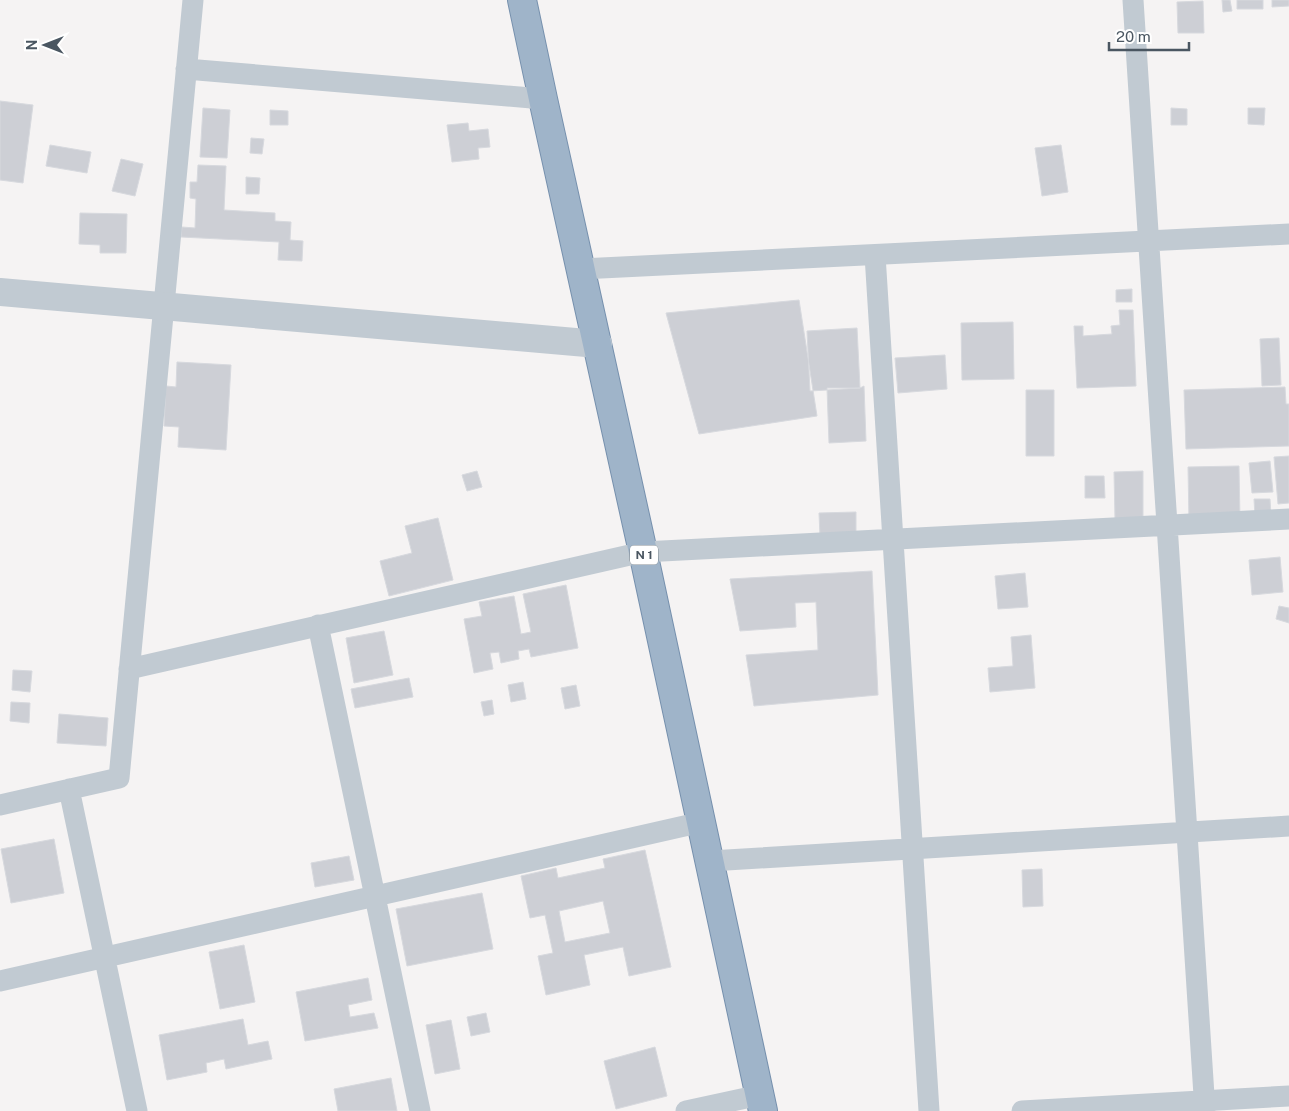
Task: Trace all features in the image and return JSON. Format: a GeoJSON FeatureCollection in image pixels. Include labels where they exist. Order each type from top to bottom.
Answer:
{"type":"FeatureCollection","features":[{"type":"Feature","properties":{"kind":"highway","name":"N 1"},"geometry":{"type":"LineString","coordinates":[[522,0],[762,1103]]}},
{"type":"Feature","properties":{"kind":"street"},"geometry":{"type":"LineString","coordinates":[[0,805],[119,778],[193,0]]}},
{"type":"Feature","properties":{"kind":"street"},"geometry":{"type":"LineString","coordinates":[[1133,0],[1205,1106]]}},
{"type":"Feature","properties":{"kind":"street"},"geometry":{"type":"LineString","coordinates":[[186,69],[543,99]]}},
{"type":"Feature","properties":{"kind":"street"},"geometry":{"type":"LineString","coordinates":[[581,269],[1289,234]]}},
{"type":"Feature","properties":{"kind":"street"},"geometry":{"type":"LineString","coordinates":[[875,255],[928,1111]]}},
{"type":"Feature","properties":{"kind":"street"},"geometry":{"type":"LineString","coordinates":[[0,292],[598,344]]}},
{"type":"Feature","properties":{"kind":"street"},"geometry":{"type":"LineString","coordinates":[[129,669],[643,552],[1289,520]]}},
{"type":"Feature","properties":{"kind":"street"},"geometry":{"type":"LineString","coordinates":[[318,626],[420,1111]]}},
{"type":"Feature","properties":{"kind":"street"},"geometry":{"type":"LineString","coordinates":[[70,789],[137,1111]]}},
{"type":"Feature","properties":{"kind":"street"},"geometry":{"type":"LineString","coordinates":[[0,981],[702,822]]}},
{"type":"Feature","properties":{"kind":"street"},"geometry":{"type":"LineString","coordinates":[[710,861],[1289,826]]}},
{"type":"Feature","properties":{"kind":"street"},"geometry":{"type":"LineString","coordinates":[[1022,1111],[1205,1106],[1289,1096]]}},
{"type":"Feature","properties":{"kind":"street"},"geometry":{"type":"LineString","coordinates":[[686,1111],[762,1103]]}},
{"type":"Feature","properties":{"kind":"building"},"geometry":{"type":"Polygon","coordinates":[[[1222,0],[1230,0],[1232,11],[1223,12],[1222,0]]]}},
{"type":"Feature","properties":{"kind":"building"},"geometry":{"type":"Polygon","coordinates":[[[1237,0],[1263,0],[1263,9],[1237,9],[1237,0]]]}},
{"type":"Feature","properties":{"kind":"building"},"geometry":{"type":"Polygon","coordinates":[[[1272,0],[1289,0],[1289,6],[1272,7],[1272,0]]]}},
{"type":"Feature","properties":{"kind":"building"},"geometry":{"type":"Polygon","coordinates":[[[1203,1],[1204,33],[1178,33],[1177,2],[1203,1]]]}},
{"type":"Feature","properties":{"kind":"building"},"geometry":{"type":"Polygon","coordinates":[[[0,101],[33,105],[23,183],[0,180],[0,101]]]}},
{"type":"Feature","properties":{"kind":"building"},"geometry":{"type":"Polygon","coordinates":[[[203,108],[230,110],[227,158],[200,157],[203,108]]]}},
{"type":"Feature","properties":{"kind":"building"},"geometry":{"type":"Polygon","coordinates":[[[1171,108],[1187,109],[1187,125],[1171,125],[1171,108]]]}},
{"type":"Feature","properties":{"kind":"building"},"geometry":{"type":"Polygon","coordinates":[[[1248,108],[1265,108],[1264,125],[1248,124],[1248,108]]]}},
{"type":"Feature","properties":{"kind":"building"},"geometry":{"type":"Polygon","coordinates":[[[270,110],[288,111],[288,125],[270,125],[270,110]]]}},
{"type":"Feature","properties":{"kind":"building"},"geometry":{"type":"Polygon","coordinates":[[[468,123],[469,131],[488,129],[490,147],[478,148],[479,159],[452,162],[447,125],[468,123]]]}},
{"type":"Feature","properties":{"kind":"building"},"geometry":{"type":"Polygon","coordinates":[[[251,138],[264,139],[262,154],[250,153],[251,138]]]}},
{"type":"Feature","properties":{"kind":"building"},"geometry":{"type":"Polygon","coordinates":[[[50,145],[91,152],[87,173],[46,166],[50,145]]]}},
{"type":"Feature","properties":{"kind":"building"},"geometry":{"type":"Polygon","coordinates":[[[1061,145],[1068,192],[1042,196],[1035,148],[1061,145]]]}},
{"type":"Feature","properties":{"kind":"building"},"geometry":{"type":"Polygon","coordinates":[[[121,159],[143,164],[135,196],[112,191],[121,159]]]}},
{"type":"Feature","properties":{"kind":"building"},"geometry":{"type":"Polygon","coordinates":[[[198,165],[226,166],[224,210],[275,213],[275,221],[291,222],[290,240],[303,241],[302,261],[278,260],[279,242],[181,237],[182,227],[195,228],[196,199],[190,198],[190,182],[197,182],[198,165]]]}},
{"type":"Feature","properties":{"kind":"building"},"geometry":{"type":"Polygon","coordinates":[[[246,177],[260,178],[259,194],[246,194],[246,177]]]}},
{"type":"Feature","properties":{"kind":"building"},"geometry":{"type":"Polygon","coordinates":[[[80,213],[127,214],[126,253],[100,253],[100,245],[79,244],[80,213]]]}},
{"type":"Feature","properties":{"kind":"building"},"geometry":{"type":"Polygon","coordinates":[[[1132,289],[1132,302],[1116,302],[1116,290],[1132,289]]]}},
{"type":"Feature","properties":{"kind":"building"},"geometry":{"type":"Polygon","coordinates":[[[799,300],[817,416],[699,434],[666,313],[799,300]]]}},
{"type":"Feature","properties":{"kind":"building"},"geometry":{"type":"Polygon","coordinates":[[[1119,310],[1133,310],[1136,386],[1077,388],[1074,326],[1083,326],[1083,336],[1112,334],[1111,326],[1120,325],[1119,310]]]}},
{"type":"Feature","properties":{"kind":"building"},"geometry":{"type":"Polygon","coordinates":[[[1013,322],[1014,379],[962,380],[961,323],[1013,322]]]}},
{"type":"Feature","properties":{"kind":"building"},"geometry":{"type":"Polygon","coordinates":[[[857,328],[860,388],[810,391],[807,331],[857,328]]]}},
{"type":"Feature","properties":{"kind":"building"},"geometry":{"type":"Polygon","coordinates":[[[1279,338],[1281,385],[1262,386],[1260,339],[1279,338]]]}},
{"type":"Feature","properties":{"kind":"building"},"geometry":{"type":"Polygon","coordinates":[[[945,355],[947,389],[898,393],[895,358],[945,355]]]}},
{"type":"Feature","properties":{"kind":"building"},"geometry":{"type":"Polygon","coordinates":[[[177,362],[231,365],[226,450],[178,447],[179,427],[164,426],[166,386],[176,387],[177,362]]]}},
{"type":"Feature","properties":{"kind":"building"},"geometry":{"type":"Polygon","coordinates":[[[864,386],[866,441],[829,443],[827,388],[860,388],[864,386]]]}},
{"type":"Feature","properties":{"kind":"building"},"geometry":{"type":"Polygon","coordinates":[[[1285,387],[1286,404],[1289,404],[1289,446],[1186,449],[1184,390],[1285,387]]]}},
{"type":"Feature","properties":{"kind":"building"},"geometry":{"type":"Polygon","coordinates":[[[1026,390],[1054,390],[1054,456],[1026,456],[1026,390]]]}},
{"type":"Feature","properties":{"kind":"building"},"geometry":{"type":"Polygon","coordinates":[[[1289,456],[1289,503],[1278,504],[1274,457],[1289,456]]]}},
{"type":"Feature","properties":{"kind":"building"},"geometry":{"type":"Polygon","coordinates":[[[1270,461],[1273,492],[1252,493],[1249,463],[1270,461]]]}},
{"type":"Feature","properties":{"kind":"building"},"geometry":{"type":"Polygon","coordinates":[[[1239,466],[1240,520],[1189,522],[1188,467],[1239,466]]]}},
{"type":"Feature","properties":{"kind":"building"},"geometry":{"type":"Polygon","coordinates":[[[477,471],[482,487],[467,491],[462,475],[477,471]]]}},
{"type":"Feature","properties":{"kind":"building"},"geometry":{"type":"Polygon","coordinates":[[[1143,471],[1143,519],[1115,520],[1114,472],[1143,471]]]}},
{"type":"Feature","properties":{"kind":"building"},"geometry":{"type":"Polygon","coordinates":[[[1085,476],[1104,476],[1105,498],[1085,498],[1085,476]]]}},
{"type":"Feature","properties":{"kind":"building"},"geometry":{"type":"Polygon","coordinates":[[[1254,499],[1270,499],[1271,516],[1255,517],[1254,499]]]}},
{"type":"Feature","properties":{"kind":"building"},"geometry":{"type":"Polygon","coordinates":[[[856,512],[856,536],[820,536],[819,513],[856,512]]]}},
{"type":"Feature","properties":{"kind":"building"},"geometry":{"type":"Polygon","coordinates":[[[438,518],[453,580],[389,596],[380,561],[412,553],[405,526],[438,518]]]}},
{"type":"Feature","properties":{"kind":"building"},"geometry":{"type":"Polygon","coordinates":[[[1280,557],[1283,592],[1252,595],[1249,560],[1280,557]]]}},
{"type":"Feature","properties":{"kind":"building"},"geometry":{"type":"Polygon","coordinates":[[[872,571],[878,695],[754,706],[746,655],[818,650],[816,602],[795,603],[796,627],[740,631],[730,579],[872,571]]]}},
{"type":"Feature","properties":{"kind":"building"},"geometry":{"type":"Polygon","coordinates":[[[1025,573],[1028,607],[998,609],[995,576],[1025,573]]]}},
{"type":"Feature","properties":{"kind":"building"},"geometry":{"type":"Polygon","coordinates":[[[566,585],[578,648],[531,657],[529,649],[518,651],[519,659],[501,663],[499,652],[490,653],[493,669],[474,673],[464,619],[482,616],[479,602],[514,596],[521,634],[531,632],[523,594],[566,585]]]}},
{"type":"Feature","properties":{"kind":"building"},"geometry":{"type":"Polygon","coordinates":[[[1279,606],[1289,608],[1289,623],[1276,619],[1279,606]]]}},
{"type":"Feature","properties":{"kind":"building"},"geometry":{"type":"Polygon","coordinates":[[[384,631],[393,675],[354,683],[346,638],[384,631]]]}},
{"type":"Feature","properties":{"kind":"building"},"geometry":{"type":"Polygon","coordinates":[[[1031,635],[1035,688],[990,692],[988,668],[1013,666],[1011,637],[1031,635]]]}},
{"type":"Feature","properties":{"kind":"building"},"geometry":{"type":"Polygon","coordinates":[[[13,670],[32,671],[30,692],[12,690],[13,670]]]}},
{"type":"Feature","properties":{"kind":"building"},"geometry":{"type":"Polygon","coordinates":[[[409,678],[413,697],[355,708],[351,689],[409,678]]]}},
{"type":"Feature","properties":{"kind":"building"},"geometry":{"type":"Polygon","coordinates":[[[523,682],[526,699],[511,702],[508,685],[523,682]]]}},
{"type":"Feature","properties":{"kind":"building"},"geometry":{"type":"Polygon","coordinates":[[[576,685],[580,706],[565,709],[561,688],[576,685]]]}},
{"type":"Feature","properties":{"kind":"building"},"geometry":{"type":"Polygon","coordinates":[[[492,700],[494,714],[484,716],[481,702],[492,700]]]}},
{"type":"Feature","properties":{"kind":"building"},"geometry":{"type":"Polygon","coordinates":[[[11,702],[30,703],[29,723],[10,721],[11,702]]]}},
{"type":"Feature","properties":{"kind":"building"},"geometry":{"type":"Polygon","coordinates":[[[59,714],[108,718],[106,746],[57,743],[59,714]]]}},
{"type":"Feature","properties":{"kind":"building"},"geometry":{"type":"Polygon","coordinates":[[[54,839],[64,893],[11,903],[1,849],[54,839]]]}},
{"type":"Feature","properties":{"kind":"building"},"geometry":{"type":"Polygon","coordinates":[[[645,850],[671,967],[629,976],[623,947],[584,955],[590,985],[546,995],[538,956],[553,953],[545,915],[530,918],[521,876],[556,868],[558,878],[605,868],[603,859],[645,850]],[[603,901],[559,911],[565,942],[610,933],[603,901]]]}},
{"type":"Feature","properties":{"kind":"building"},"geometry":{"type":"Polygon","coordinates":[[[349,856],[354,880],[315,887],[311,863],[349,856]]]}},
{"type":"Feature","properties":{"kind":"building"},"geometry":{"type":"Polygon","coordinates":[[[1042,869],[1043,906],[1023,907],[1022,870],[1042,869]]]}},
{"type":"Feature","properties":{"kind":"building"},"geometry":{"type":"Polygon","coordinates":[[[482,893],[493,949],[407,966],[396,909],[482,893]]]}},
{"type":"Feature","properties":{"kind":"building"},"geometry":{"type":"Polygon","coordinates":[[[244,945],[255,1002],[220,1009],[209,952],[244,945]]]}},
{"type":"Feature","properties":{"kind":"building"},"geometry":{"type":"Polygon","coordinates":[[[368,978],[372,1000],[348,1005],[350,1017],[374,1013],[378,1028],[305,1041],[296,992],[368,978]]]}},
{"type":"Feature","properties":{"kind":"building"},"geometry":{"type":"Polygon","coordinates":[[[486,1013],[490,1032],[471,1036],[467,1017],[486,1013]]]}},
{"type":"Feature","properties":{"kind":"building"},"geometry":{"type":"Polygon","coordinates":[[[243,1019],[248,1045],[268,1041],[272,1059],[226,1069],[224,1059],[206,1063],[207,1072],[167,1080],[159,1035],[243,1019]]]}},
{"type":"Feature","properties":{"kind":"building"},"geometry":{"type":"Polygon","coordinates":[[[451,1020],[460,1069],[435,1074],[426,1025],[451,1020]]]}},
{"type":"Feature","properties":{"kind":"building"},"geometry":{"type":"Polygon","coordinates":[[[655,1047],[667,1096],[616,1109],[604,1061],[655,1047]]]}},
{"type":"Feature","properties":{"kind":"building"},"geometry":{"type":"Polygon","coordinates":[[[391,1078],[397,1111],[338,1111],[334,1089],[391,1078]]]}}]}
